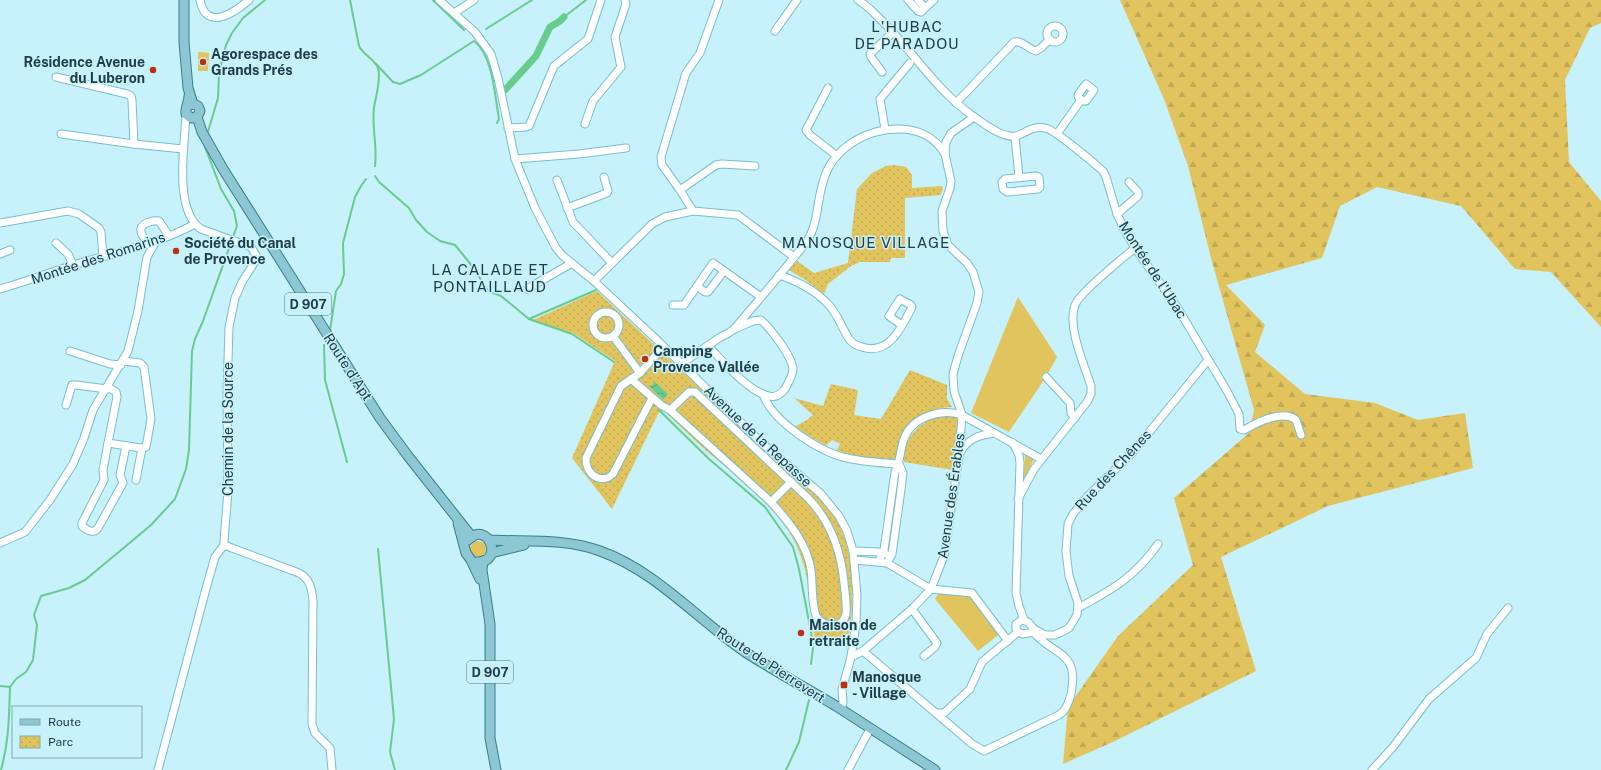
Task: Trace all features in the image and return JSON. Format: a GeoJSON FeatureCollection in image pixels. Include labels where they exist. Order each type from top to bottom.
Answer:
{"type":"FeatureCollection","features":[{"type":"Feature","properties":{"kind":"main road"},"geometry":{"type":"LineString","coordinates":[[184,0],[184,42],[190,112]]}},
{"type":"Feature","properties":{"kind":"main road","name":"Route d'Apt"},"geometry":{"type":"LineString","coordinates":[[190,112],[248,209],[380,418],[472,537]]}},
{"type":"Feature","properties":{"kind":"main road","name":"Route d'Apt"},"geometry":{"type":"LineString","coordinates":[[457,518],[465,549]]}},
{"type":"Feature","properties":{"kind":"main road"},"geometry":{"type":"LineString","coordinates":[[483,535],[489,540],[492,548],[490,557],[483,562],[474,562],[468,557],[465,549],[467,542],[472,537],[483,535]]}},
{"type":"Feature","properties":{"kind":"main road","name":"Route de Pierrevert"},"geometry":{"type":"LineString","coordinates":[[489,540],[542,542],[580,546],[614,556],[628,563],[659,583],[720,634],[746,652],[839,705],[870,729],[935,770]]}},
{"type":"Feature","properties":{"kind":"main road","name":"Route de Pierrevert"},"geometry":{"type":"LineString","coordinates":[[491,553],[542,542]]}},
{"type":"Feature","properties":{"kind":"main road","name":"D 907"},"geometry":{"type":"LineString","coordinates":[[471,560],[484,587]]}},
{"type":"Feature","properties":{"kind":"main road","name":"D 907"},"geometry":{"type":"LineString","coordinates":[[483,562],[482,570],[490,624],[490,738],[496,770]]}},
{"type":"Feature","properties":{"kind":"street"},"geometry":{"type":"LineString","coordinates":[[200,0],[204,13],[216,18],[229,15],[249,0]]}},
{"type":"Feature","properties":{"kind":"street","name":"Avenue de la Repasse"},"geometry":{"type":"LineString","coordinates":[[439,0],[475,32],[491,54],[498,78],[515,159],[525,186],[548,236],[558,250],[594,281],[663,346],[762,443],[826,499],[843,524],[855,560],[857,609],[851,657],[839,705]]}},
{"type":"Feature","properties":{"kind":"street"},"geometry":{"type":"LineString","coordinates":[[454,13],[474,0]]}},
{"type":"Feature","properties":{"kind":"street"},"geometry":{"type":"LineString","coordinates":[[508,128],[529,126],[554,66],[588,40],[601,0]]}},
{"type":"Feature","properties":{"kind":"street"},"geometry":{"type":"LineString","coordinates":[[692,211],[680,190],[662,165],[661,157],[686,73],[700,53],[719,0]]}},
{"type":"Feature","properties":{"kind":"street"},"geometry":{"type":"LineString","coordinates":[[775,30],[796,0]]}},
{"type":"Feature","properties":{"kind":"street"},"geometry":{"type":"LineString","coordinates":[[859,0],[893,32],[938,85],[956,103],[974,117],[1004,135],[1015,137],[1019,177]]}},
{"type":"Feature","properties":{"kind":"street"},"geometry":{"type":"LineString","coordinates":[[908,0],[918,11],[921,12],[934,0]]}},
{"type":"Feature","properties":{"kind":"street"},"geometry":{"type":"LineString","coordinates":[[918,0],[925,8]]}},
{"type":"Feature","properties":{"kind":"street"},"geometry":{"type":"LineString","coordinates":[[585,124],[593,100],[621,69],[621,59],[615,37],[626,1]]}},
{"type":"Feature","properties":{"kind":"street"},"geometry":{"type":"LineString","coordinates":[[882,72],[870,54],[893,32]]}},
{"type":"Feature","properties":{"kind":"street"},"geometry":{"type":"LineString","coordinates":[[956,103],[1014,42],[1020,41],[1036,51],[1050,39]]}},
{"type":"Feature","properties":{"kind":"street"},"geometry":{"type":"LineString","coordinates":[[885,129],[880,99],[910,63]]}},
{"type":"Feature","properties":{"kind":"street"},"geometry":{"type":"LineString","coordinates":[[56,77],[130,95],[132,100],[134,144]]}},
{"type":"Feature","properties":{"kind":"street"},"geometry":{"type":"LineString","coordinates":[[828,88],[806,130],[810,135],[837,156]]}},
{"type":"Feature","properties":{"kind":"street"},"geometry":{"type":"LineString","coordinates":[[1057,134],[1081,100]]}},
{"type":"Feature","properties":{"kind":"street"},"geometry":{"type":"LineString","coordinates":[[190,112],[183,150],[182,167],[188,210],[195,224]]}},
{"type":"Feature","properties":{"kind":"street"},"geometry":{"type":"LineString","coordinates":[[931,138],[940,137],[951,133],[974,117]]}},
{"type":"Feature","properties":{"kind":"street","name":"Montée de l'Ubac"},"geometry":{"type":"LineString","coordinates":[[1015,137],[1036,128],[1047,128],[1057,134],[1104,173],[1117,214],[1135,248],[1177,307],[1238,411],[1238,427],[1241,430],[1267,419],[1287,416],[1296,420],[1301,435]]}},
{"type":"Feature","properties":{"kind":"street"},"geometry":{"type":"LineString","coordinates":[[733,330],[794,257],[812,232],[822,182],[837,156],[848,145],[858,139],[885,129],[914,130],[931,138],[939,145],[945,154]]}},
{"type":"Feature","properties":{"kind":"street"},"geometry":{"type":"LineString","coordinates":[[951,133],[946,142],[945,154],[949,170],[950,185],[942,211],[942,231],[948,245],[967,263],[973,272],[978,289],[977,303],[953,374],[954,391],[962,415]]}},
{"type":"Feature","properties":{"kind":"street"},"geometry":{"type":"LineString","coordinates":[[61,134],[183,150]]}},
{"type":"Feature","properties":{"kind":"street"},"geometry":{"type":"LineString","coordinates":[[515,159],[579,154],[626,148]]}},
{"type":"Feature","properties":{"kind":"street"},"geometry":{"type":"LineString","coordinates":[[680,190],[716,165],[755,166]]}},
{"type":"Feature","properties":{"kind":"street"},"geometry":{"type":"LineString","coordinates":[[1038,176],[1040,178],[1040,187],[1038,189],[1004,191],[1002,184],[1004,180],[1019,177],[1038,176]]}},
{"type":"Feature","properties":{"kind":"street"},"geometry":{"type":"LineString","coordinates":[[567,208],[607,193],[608,191],[604,178]]}},
{"type":"Feature","properties":{"kind":"street"},"geometry":{"type":"LineString","coordinates":[[557,180],[573,222],[612,263]]}},
{"type":"Feature","properties":{"kind":"street"},"geometry":{"type":"LineString","coordinates":[[1117,214],[1138,196],[1138,192],[1129,182]]}},
{"type":"Feature","properties":{"kind":"street"},"geometry":{"type":"LineString","coordinates":[[594,281],[652,224],[665,217],[692,211],[738,215],[794,257]]}},
{"type":"Feature","properties":{"kind":"street"},"geometry":{"type":"LineString","coordinates":[[0,223],[63,212],[76,213],[99,228],[101,232],[103,257]]}},
{"type":"Feature","properties":{"kind":"street"},"geometry":{"type":"LineString","coordinates":[[148,244],[141,232],[145,224],[159,221],[169,236]]}},
{"type":"Feature","properties":{"kind":"street","name":"Chemin de la Source"},"geometry":{"type":"LineString","coordinates":[[158,770],[206,585],[215,557],[224,545],[228,491],[227,394],[229,327],[237,292],[255,258],[253,249],[246,245],[217,236],[201,229],[195,224]]}},
{"type":"Feature","properties":{"kind":"street","name":"Montée des Romarins"},"geometry":{"type":"LineString","coordinates":[[0,289],[73,265],[148,244],[195,224]]}},
{"type":"Feature","properties":{"kind":"street"},"geometry":{"type":"LineString","coordinates":[[0,543],[25,532],[57,490],[73,464],[84,438],[92,413],[122,363],[132,340],[147,257],[156,241]]}},
{"type":"Feature","properties":{"kind":"street"},"geometry":{"type":"LineString","coordinates":[[56,243],[68,254],[73,265]]}},
{"type":"Feature","properties":{"kind":"street"},"geometry":{"type":"LineString","coordinates":[[1018,499],[1041,459],[1075,418],[1088,400],[1092,391],[1074,327],[1073,315],[1075,305],[1083,294],[1135,248]]}},
{"type":"Feature","properties":{"kind":"street"},"geometry":{"type":"LineString","coordinates":[[0,254],[10,250]]}},
{"type":"Feature","properties":{"kind":"street"},"geometry":{"type":"LineString","coordinates":[[527,289],[572,263]]}},
{"type":"Feature","properties":{"kind":"street"},"geometry":{"type":"LineString","coordinates":[[673,305],[683,305],[713,263],[760,297]]}},
{"type":"Feature","properties":{"kind":"street"},"geometry":{"type":"LineString","coordinates":[[697,286],[705,292],[708,292],[724,271]]}},
{"type":"Feature","properties":{"kind":"street"},"geometry":{"type":"LineString","coordinates":[[779,275],[805,286],[826,302],[835,314],[850,340],[857,346],[869,349],[880,348],[891,341],[901,326]]}},
{"type":"Feature","properties":{"kind":"street"},"geometry":{"type":"LineString","coordinates":[[681,364],[708,346],[733,330],[753,321],[761,320],[777,339],[791,361],[792,374],[782,392],[774,396],[763,394],[749,386],[708,346]]}},
{"type":"Feature","properties":{"kind":"street"},"geometry":{"type":"LineString","coordinates":[[614,336],[640,373]]}},
{"type":"Feature","properties":{"kind":"street"},"geometry":{"type":"LineString","coordinates":[[652,398],[613,474],[604,478],[594,476],[587,467],[586,458],[621,386],[640,373],[663,346]]}},
{"type":"Feature","properties":{"kind":"street"},"geometry":{"type":"LineString","coordinates":[[70,351],[110,364],[140,363],[144,369],[151,419],[147,445],[142,448],[108,442]]}},
{"type":"Feature","properties":{"kind":"street","name":"Rue des Chênes"},"geometry":{"type":"LineString","coordinates":[[1078,608],[1067,564],[1066,541],[1071,517],[1081,503],[1133,452],[1208,360]]}},
{"type":"Feature","properties":{"kind":"street"},"geometry":{"type":"LineString","coordinates":[[1046,377],[1070,403],[1071,413],[1075,418]]}},
{"type":"Feature","properties":{"kind":"street"},"geometry":{"type":"LineString","coordinates":[[631,380],[661,405],[670,410],[771,502],[791,525],[804,550],[811,570],[816,616],[825,625],[830,626],[839,624],[845,617],[846,598],[841,559],[830,528],[818,509],[695,392],[689,392],[670,410]]}},
{"type":"Feature","properties":{"kind":"street"},"geometry":{"type":"LineString","coordinates":[[66,405],[72,385],[76,384],[107,388],[116,392],[117,397],[103,471],[104,480],[82,523],[84,528],[92,532],[98,528],[123,483],[120,474],[126,446]]}},
{"type":"Feature","properties":{"kind":"street"},"geometry":{"type":"LineString","coordinates":[[763,394],[773,412],[793,432],[842,457],[899,464]]}},
{"type":"Feature","properties":{"kind":"street"},"geometry":{"type":"LineString","coordinates":[[879,561],[883,552],[895,472],[899,464],[903,440],[918,421],[940,412],[950,412],[962,415],[1041,459]]}},
{"type":"Feature","properties":{"kind":"street","name":"Avenue des Érables"},"geometry":{"type":"LineString","coordinates":[[851,657],[863,651],[912,609],[932,589],[944,556],[959,456],[962,415]]}},
{"type":"Feature","properties":{"kind":"street"},"geometry":{"type":"LineString","coordinates":[[959,456],[963,447],[970,440],[982,435],[994,433]]}},
{"type":"Feature","properties":{"kind":"street"},"geometry":{"type":"LineString","coordinates":[[863,651],[966,738],[984,751],[1062,714],[1066,708],[1070,696],[1073,680],[1072,669],[1067,660],[1039,639],[1028,622],[1024,620],[1019,606],[1016,589],[1020,458],[1013,443]]}},
{"type":"Feature","properties":{"kind":"street"},"geometry":{"type":"LineString","coordinates":[[136,480],[142,448]]}},
{"type":"Feature","properties":{"kind":"street"},"geometry":{"type":"LineString","coordinates":[[890,562],[903,475],[899,464]]}},
{"type":"Feature","properties":{"kind":"street"},"geometry":{"type":"LineString","coordinates":[[1020,480],[1028,481]]}},
{"type":"Feature","properties":{"kind":"street"},"geometry":{"type":"LineString","coordinates":[[771,502],[791,482]]}},
{"type":"Feature","properties":{"kind":"street"},"geometry":{"type":"LineString","coordinates":[[1018,632],[1023,634],[1033,630],[1048,635],[1061,633],[1073,623],[1076,618],[1078,608],[1104,595],[1126,580],[1148,558],[1158,544]]}},
{"type":"Feature","properties":{"kind":"street"},"geometry":{"type":"LineString","coordinates":[[224,545],[299,573],[311,586],[313,600],[312,724],[315,733],[330,748],[332,770]]}},
{"type":"Feature","properties":{"kind":"street"},"geometry":{"type":"LineString","coordinates":[[853,551],[883,552]]}},
{"type":"Feature","properties":{"kind":"street"},"geometry":{"type":"LineString","coordinates":[[883,552],[890,562],[932,589],[972,593],[1008,641]]}},
{"type":"Feature","properties":{"kind":"street"},"geometry":{"type":"LineString","coordinates":[[855,560],[890,562]]}},
{"type":"Feature","properties":{"kind":"street"},"geometry":{"type":"LineString","coordinates":[[1372,770],[1393,747],[1429,699],[1476,658],[1487,634],[1508,608]]}},
{"type":"Feature","properties":{"kind":"street"},"geometry":{"type":"LineString","coordinates":[[912,609],[937,643],[935,647],[924,656]]}},
{"type":"Feature","properties":{"kind":"street"},"geometry":{"type":"LineString","coordinates":[[1018,632],[1016,629],[1016,624],[1019,621],[1024,620]]}},
{"type":"Feature","properties":{"kind":"street"},"geometry":{"type":"LineString","coordinates":[[937,713],[944,713],[969,691],[981,663],[1018,632]]}},
{"type":"Feature","properties":{"kind":"street"},"geometry":{"type":"LineString","coordinates":[[848,770],[870,729]]}},
{"type":"Feature","properties":{"kind":"green space"},"geometry":{"type":"Polygon","coordinates":[[[1120,0],[1601,0],[1601,23],[1590,28],[1565,80],[1569,162],[1601,201],[1601,327],[1551,272],[1515,269],[1461,206],[1377,187],[1340,206],[1322,258],[1226,285],[1265,325],[1255,352],[1305,394],[1375,403],[1418,420],[1465,413],[1473,468],[1328,506],[1221,557],[1256,671],[1115,741],[1063,764],[1068,707],[1118,636],[1193,565],[1174,498],[1249,433],[1254,410],[1211,258],[1188,166],[1164,99],[1120,0]]]}},
{"type":"Feature","properties":{"kind":"green space","name":"Agorespace des Grands Prés"},"geometry":{"type":"Polygon","coordinates":[[[198,52],[209,53],[208,71],[198,71],[198,52]]]}},
{"type":"Feature","properties":{"kind":"green space"},"geometry":{"type":"Polygon","coordinates":[[[894,165],[906,167],[912,175],[912,188],[943,186],[941,195],[905,198],[905,258],[891,258],[890,262],[860,262],[851,266],[828,284],[824,294],[789,270],[797,261],[814,273],[848,263],[857,189],[872,173],[886,166],[894,165]]]}},
{"type":"Feature","properties":{"kind":"green space"},"geometry":{"type":"Polygon","coordinates":[[[597,291],[788,471],[815,493],[835,517],[849,552],[852,571],[852,609],[847,647],[815,645],[807,578],[804,567],[795,543],[778,517],[756,494],[664,411],[660,411],[658,414],[612,509],[572,458],[615,361],[573,333],[531,321],[597,291]]]}},
{"type":"Feature","properties":{"kind":"green space"},"geometry":{"type":"Polygon","coordinates":[[[1018,297],[1057,357],[1046,377],[1009,432],[971,413],[1018,297]]]}},
{"type":"Feature","properties":{"kind":"green space"},"geometry":{"type":"Polygon","coordinates":[[[910,370],[947,385],[947,399],[952,407],[939,408],[929,411],[920,415],[913,421],[902,437],[895,460],[866,458],[844,453],[837,450],[840,444],[832,440],[826,446],[794,427],[813,415],[794,398],[823,406],[831,384],[858,390],[854,415],[881,419],[910,370]]]}},
{"type":"Feature","properties":{"kind":"green space"},"geometry":{"type":"Polygon","coordinates":[[[939,415],[958,416],[960,420],[953,470],[904,462],[906,446],[913,433],[925,422],[939,415]]]}},
{"type":"Feature","properties":{"kind":"green space"},"geometry":{"type":"Polygon","coordinates":[[[1025,453],[1034,458],[1026,477],[1024,476],[1025,453]]]}},
{"type":"Feature","properties":{"kind":"green space"},"geometry":{"type":"Polygon","coordinates":[[[475,541],[481,541],[486,546],[484,555],[481,557],[475,557],[470,552],[470,546],[475,541]]]}},
{"type":"Feature","properties":{"kind":"green space"},"geometry":{"type":"Polygon","coordinates":[[[939,592],[970,596],[997,632],[997,636],[978,651],[935,599],[939,592]]]}},
{"type":"Feature","properties":{"kind":"water"},"geometry":{"type":"Polygon","coordinates":[[[655,382],[668,394],[663,400],[650,387],[655,382]]]}},
{"type":"Feature","properties":{"kind":"waterway"},"geometry":{"type":"LineString","coordinates":[[207,135],[218,98],[219,73],[226,45],[232,33],[243,18],[265,0]]}},
{"type":"Feature","properties":{"kind":"waterway"},"geometry":{"type":"LineString","coordinates":[[350,0],[359,46],[374,62],[379,72],[373,117],[376,150],[375,166]]}},
{"type":"Feature","properties":{"kind":"waterway"},"geometry":{"type":"LineString","coordinates":[[433,0],[464,30]]}},
{"type":"Feature","properties":{"kind":"waterway"},"geometry":{"type":"LineString","coordinates":[[486,29],[532,0]]}},
{"type":"Feature","properties":{"kind":"waterway"},"geometry":{"type":"LineString","coordinates":[[564,17],[586,0]]}},
{"type":"Feature","properties":{"kind":"waterway"},"geometry":{"type":"LineString","coordinates":[[505,90],[536,56],[550,27],[564,17]]}},
{"type":"Feature","properties":{"kind":"waterway"},"geometry":{"type":"LineString","coordinates":[[376,64],[393,82],[400,84],[421,75],[474,41],[480,47],[489,66],[499,119],[497,123]]}},
{"type":"Feature","properties":{"kind":"waterway"},"geometry":{"type":"LineString","coordinates":[[1,770],[7,739],[10,687],[16,679],[26,672],[33,660],[37,625],[34,615],[41,596],[69,588],[85,580],[151,525],[175,499],[186,469],[189,450],[192,351],[195,339],[203,321],[237,226],[234,211],[221,189],[205,145]]}},
{"type":"Feature","properties":{"kind":"waterway"},"geometry":{"type":"LineString","coordinates":[[375,176],[379,182],[409,208],[416,220],[427,232],[440,241],[455,245],[473,267],[488,291],[501,296],[529,319],[572,334],[614,362]]}},
{"type":"Feature","properties":{"kind":"waterway"},"geometry":{"type":"LineString","coordinates":[[330,330],[336,291],[341,284],[344,274],[343,243],[355,197],[366,179]]}},
{"type":"Feature","properties":{"kind":"waterway"},"geometry":{"type":"LineString","coordinates":[[529,319],[596,290]]}},
{"type":"Feature","properties":{"kind":"waterway"},"geometry":{"type":"LineString","coordinates":[[324,345],[325,380],[347,462]]}},
{"type":"Feature","properties":{"kind":"waterway"},"geometry":{"type":"LineString","coordinates":[[660,411],[709,459],[765,507],[793,547],[799,569],[811,632],[813,648],[811,664]]}},
{"type":"Feature","properties":{"kind":"waterway"},"geometry":{"type":"LineString","coordinates":[[378,549],[394,719],[390,752],[395,770]]}},
{"type":"Feature","properties":{"kind":"waterway"},"geometry":{"type":"LineString","coordinates":[[0,686],[10,687]]}},
{"type":"Feature","properties":{"kind":"waterway"},"geometry":{"type":"LineString","coordinates":[[786,770],[799,742],[809,700]]}},
{"type":"Feature","properties":{"kind":"place","name":"Agorespace des Grands Prés"},"geometry":{"type":"Point","coordinates":[203,62]}},
{"type":"Feature","properties":{"kind":"place","name":"Résidence Avenue du Luberon"},"geometry":{"type":"Point","coordinates":[153,70]}},
{"type":"Feature","properties":{"kind":"place","name":"Société du Canal de Provence"},"geometry":{"type":"Point","coordinates":[176,251]}},
{"type":"Feature","properties":{"kind":"place","name":"Camping Provence Vallée"},"geometry":{"type":"Point","coordinates":[645,359]}},
{"type":"Feature","properties":{"kind":"place","name":"Maison de retraite"},"geometry":{"type":"Point","coordinates":[801,633]}},
{"type":"Feature","properties":{"kind":"place","name":"Manosque - Village"},"geometry":{"type":"Point","coordinates":[844,685]}},
{"type":"Feature","properties":{"kind":"district","name":"L'HUBAC DE PARADOU"},"geometry":{"type":"Point","coordinates":[907,34]}},
{"type":"Feature","properties":{"kind":"district","name":"MANOSQUE VILLAGE"},"geometry":{"type":"Point","coordinates":[866,242]}},
{"type":"Feature","properties":{"kind":"district","name":"LA CALADE ET PONTAILLAUD"},"geometry":{"type":"Point","coordinates":[490,278]}}]}
